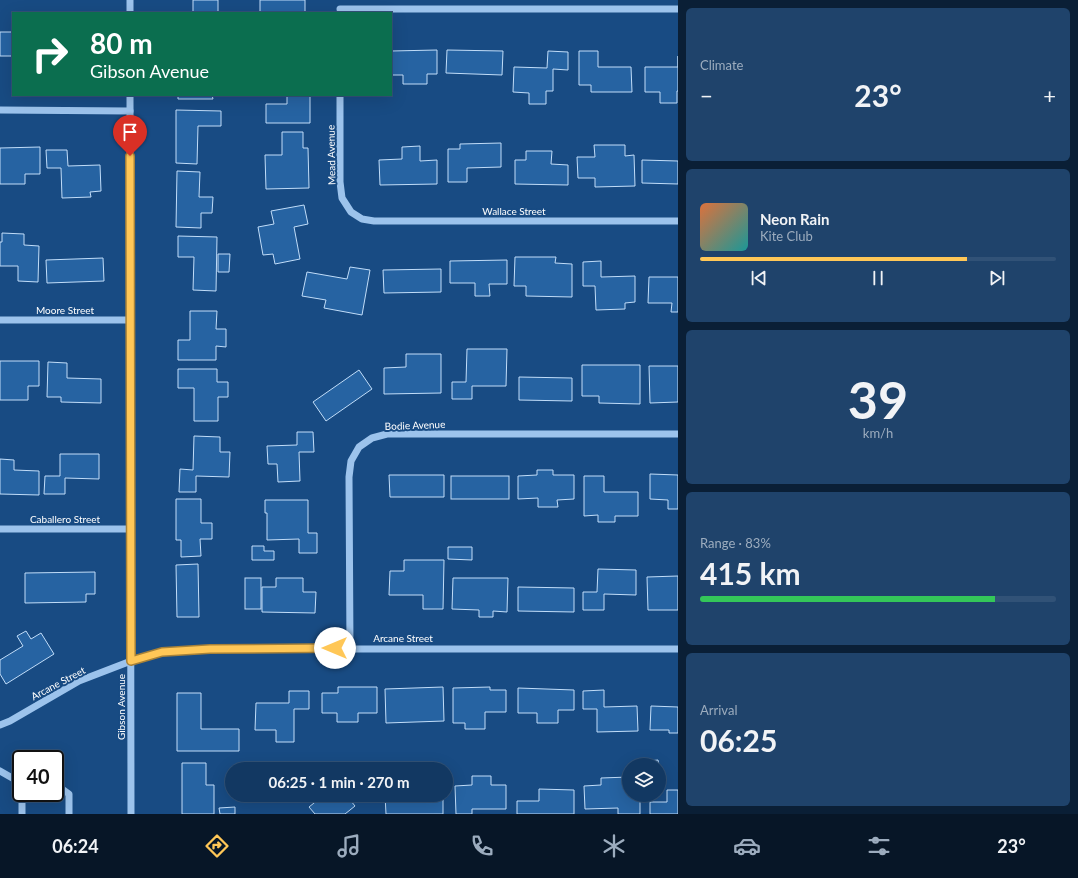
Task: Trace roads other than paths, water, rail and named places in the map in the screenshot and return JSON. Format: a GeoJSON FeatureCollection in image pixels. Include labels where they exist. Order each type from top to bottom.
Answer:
{"type":"FeatureCollection","features":[{"type":"Feature","properties":{"kind":"street"},"geometry":{"type":"LineString","coordinates":[[130,0],[130,12]]}},
{"type":"Feature","properties":{"kind":"street"},"geometry":{"type":"LineString","coordinates":[[340,0],[340,11],[678,9]]}},
{"type":"Feature","properties":{"kind":"street"},"geometry":{"type":"LineString","coordinates":[[555,0],[556,9]]}},
{"type":"Feature","properties":{"kind":"street","name":"Gibson Avenue"},"geometry":{"type":"LineString","coordinates":[[130,96],[131,814]]}},
{"type":"Feature","properties":{"kind":"street","name":"Mead Avenue"},"geometry":{"type":"LineString","coordinates":[[340,96],[340,182],[342,198],[351,212]]}},
{"type":"Feature","properties":{"kind":"street"},"geometry":{"type":"LineString","coordinates":[[0,110],[130,111]]}},
{"type":"Feature","properties":{"kind":"street","name":"Wallace Street"},"geometry":{"type":"LineString","coordinates":[[351,212],[362,219],[374,221],[678,221]]}},
{"type":"Feature","properties":{"kind":"street","name":"Moore Street"},"geometry":{"type":"LineString","coordinates":[[0,320],[130,320]]}},
{"type":"Feature","properties":{"kind":"street","name":"Bodie Avenue"},"geometry":{"type":"LineString","coordinates":[[350,648],[349,477],[352,461],[359,448],[372,438],[387,434],[678,434]]}},
{"type":"Feature","properties":{"kind":"street","name":"Caballero Street"},"geometry":{"type":"LineString","coordinates":[[0,530],[130,529]]}},
{"type":"Feature","properties":{"kind":"street","name":"Arcane Street"},"geometry":{"type":"LineString","coordinates":[[0,726],[79,681],[131,661],[162,652],[210,649],[350,648],[678,649]]}},
{"type":"Feature","properties":{"kind":"street"},"geometry":{"type":"LineString","coordinates":[[0,772],[12,778]]}},
{"type":"Feature","properties":{"kind":"street"},"geometry":{"type":"LineString","coordinates":[[64,790],[69,794],[69,814]]}},
{"type":"Feature","properties":{"kind":"street"},"geometry":{"type":"LineString","coordinates":[[22,802],[22,814]]}}]}
